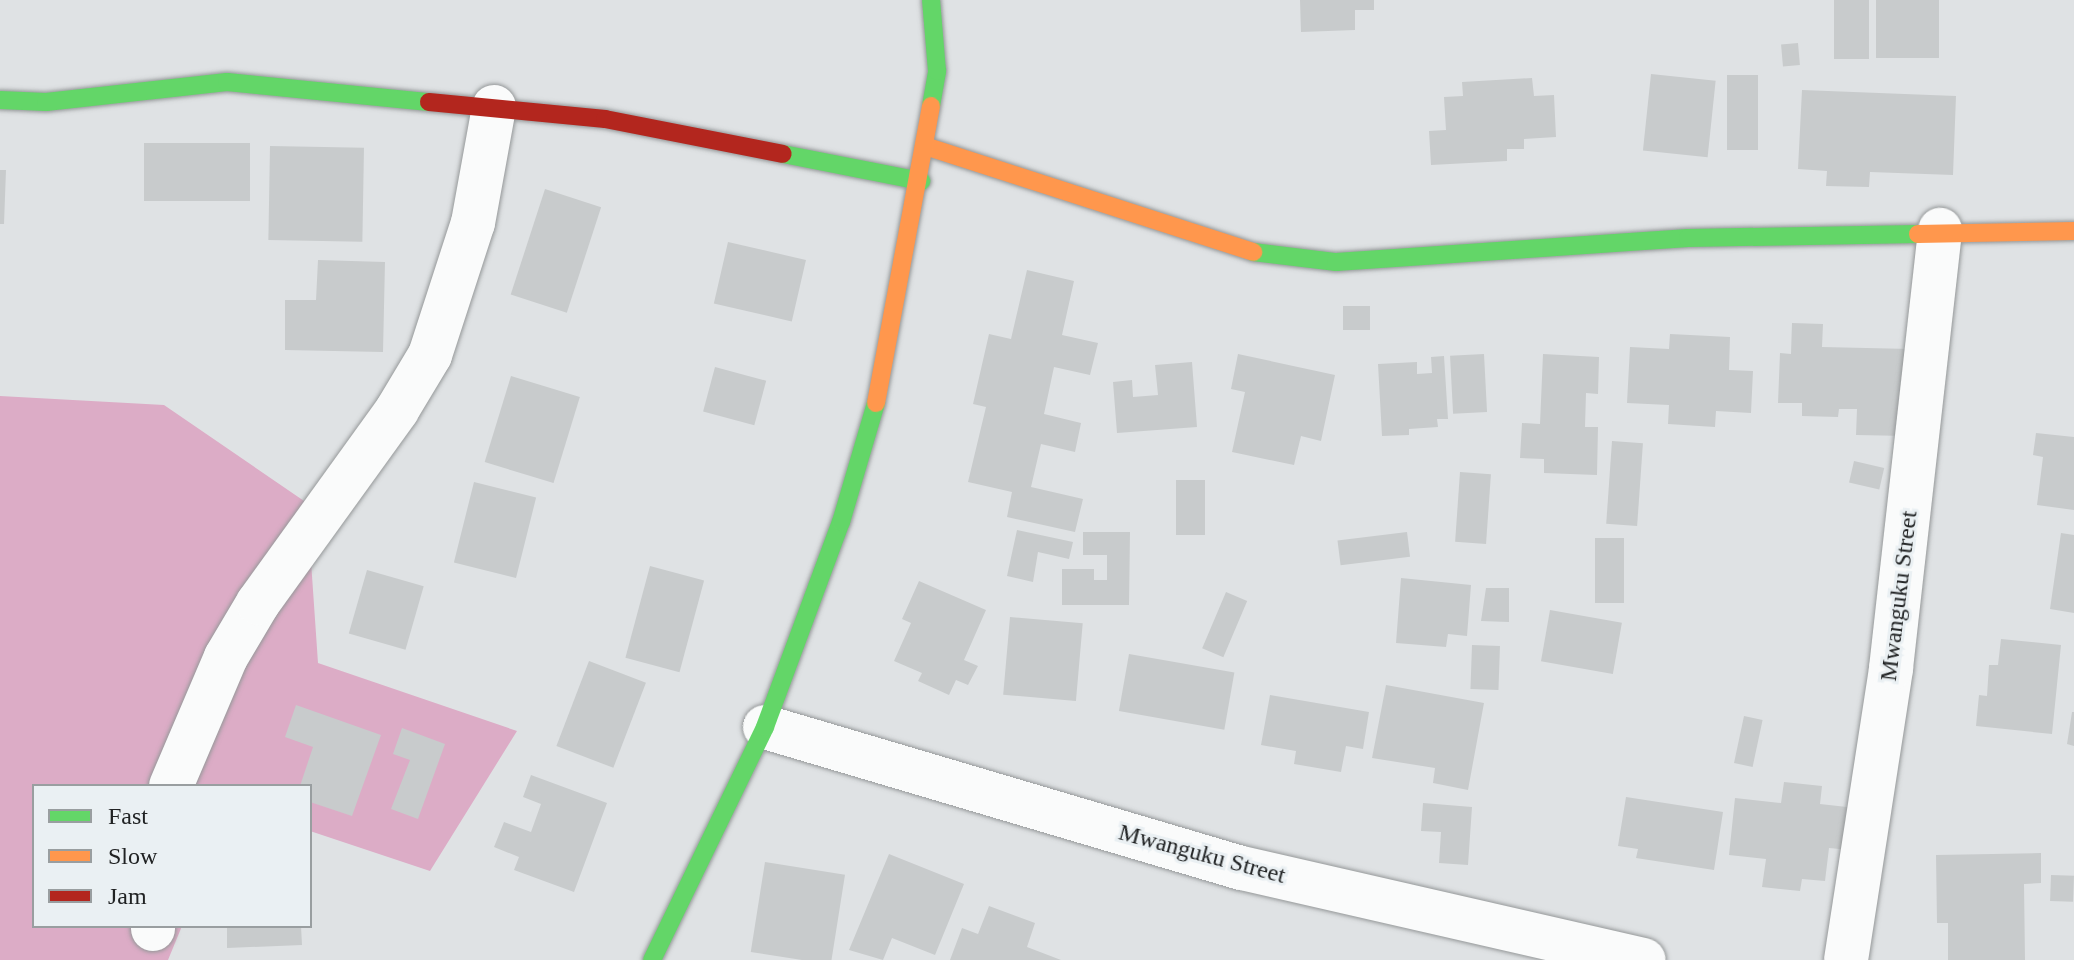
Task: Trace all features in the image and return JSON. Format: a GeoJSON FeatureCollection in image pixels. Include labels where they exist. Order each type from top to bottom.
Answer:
{"type":"FeatureCollection","features":[{"type":"Feature","properties":{"kind":"street"},"geometry":{"type":"LineString","coordinates":[[652,960],[765,727],[841,522],[878,395],[921,181],[937,71],[931,0]]}},
{"type":"Feature","properties":{"kind":"street"},"geometry":{"type":"LineString","coordinates":[[0,100],[46,102],[227,82],[605,119],[921,181]]}},
{"type":"Feature","properties":{"kind":"street"},"geometry":{"type":"LineString","coordinates":[[172,784],[226,657],[258,603],[397,410],[430,355],[473,223],[494,107]]}},
{"type":"Feature","properties":{"kind":"street"},"geometry":{"type":"LineString","coordinates":[[925,146],[1240,251],[1336,262],[1688,238],[1940,230],[2074,231]]}},
{"type":"Feature","properties":{"kind":"street","name":"Mwanguku Street"},"geometry":{"type":"LineString","coordinates":[[1846,960],[1891,668],[1940,230]]}},
{"type":"Feature","properties":{"kind":"street","name":"Mwanguku Street"},"geometry":{"type":"LineString","coordinates":[[765,727],[1242,868],[1644,960]]}},
{"type":"Feature","properties":{"kind":"shaded area"},"geometry":{"type":"Polygon","coordinates":[[[0,396],[164,405],[307,503],[318,663],[517,731],[430,871],[312,832],[312,784],[32,784],[32,928],[181,928],[168,960],[0,960],[0,396]]]}},
{"type":"Feature","properties":{"kind":"building"},"geometry":{"type":"Polygon","coordinates":[[[1300,0],[1374,0],[1374,10],[1355,10],[1355,30],[1301,32],[1300,0]]]}},
{"type":"Feature","properties":{"kind":"building"},"geometry":{"type":"Polygon","coordinates":[[[1834,0],[1869,0],[1869,59],[1834,59],[1834,0]]]}},
{"type":"Feature","properties":{"kind":"building"},"geometry":{"type":"Polygon","coordinates":[[[1876,0],[1939,0],[1939,58],[1876,58],[1876,0]]]}},
{"type":"Feature","properties":{"kind":"building"},"geometry":{"type":"Polygon","coordinates":[[[1798,43],[1800,65],[1783,66],[1781,44],[1798,43]]]}},
{"type":"Feature","properties":{"kind":"building"},"geometry":{"type":"Polygon","coordinates":[[[1651,74],[1716,81],[1708,157],[1643,151],[1651,74]]]}},
{"type":"Feature","properties":{"kind":"building"},"geometry":{"type":"Polygon","coordinates":[[[1727,75],[1758,75],[1758,150],[1727,150],[1727,75]]]}},
{"type":"Feature","properties":{"kind":"building"},"geometry":{"type":"Polygon","coordinates":[[[1532,78],[1534,96],[1554,95],[1556,137],[1524,139],[1524,149],[1507,149],[1507,161],[1431,165],[1429,131],[1446,130],[1444,97],[1463,96],[1462,82],[1532,78]]]}},
{"type":"Feature","properties":{"kind":"building"},"geometry":{"type":"Polygon","coordinates":[[[1802,90],[1956,96],[1953,175],[1870,172],[1869,187],[1826,186],[1827,171],[1798,169],[1802,90]]]}},
{"type":"Feature","properties":{"kind":"building"},"geometry":{"type":"Polygon","coordinates":[[[144,143],[250,143],[250,201],[144,201],[144,143]]]}},
{"type":"Feature","properties":{"kind":"building"},"geometry":{"type":"Polygon","coordinates":[[[270,146],[364,148],[362,242],[268,240],[270,146]]]}},
{"type":"Feature","properties":{"kind":"building"},"geometry":{"type":"Polygon","coordinates":[[[0,170],[6,170],[4,224],[0,224],[0,170]]]}},
{"type":"Feature","properties":{"kind":"building"},"geometry":{"type":"Polygon","coordinates":[[[545,189],[601,207],[567,313],[511,295],[545,189]]]}},
{"type":"Feature","properties":{"kind":"building"},"geometry":{"type":"Polygon","coordinates":[[[728,242],[806,260],[792,321],[714,303],[728,242]]]}},
{"type":"Feature","properties":{"kind":"building"},"geometry":{"type":"Polygon","coordinates":[[[318,260],[385,262],[383,352],[285,350],[285,300],[316,300],[318,260]]]}},
{"type":"Feature","properties":{"kind":"building"},"geometry":{"type":"Polygon","coordinates":[[[1027,270],[1074,281],[1062,335],[1098,343],[1090,375],[1054,367],[1044,414],[1081,423],[1075,452],[1041,444],[1031,487],[1083,499],[1075,532],[1007,517],[1012,492],[968,482],[986,407],[973,404],[989,334],[1011,339],[1027,270]]]}},
{"type":"Feature","properties":{"kind":"building"},"geometry":{"type":"Polygon","coordinates":[[[1343,306],[1370,306],[1370,330],[1343,330],[1343,306]]]}},
{"type":"Feature","properties":{"kind":"building"},"geometry":{"type":"Polygon","coordinates":[[[1792,323],[1823,324],[1822,347],[1911,349],[1908,436],[1856,435],[1857,409],[1839,409],[1838,417],[1802,416],[1802,403],[1778,403],[1780,353],[1791,354],[1792,323]]]}},
{"type":"Feature","properties":{"kind":"building"},"geometry":{"type":"Polygon","coordinates":[[[1670,334],[1730,337],[1729,370],[1753,371],[1751,413],[1716,411],[1715,427],[1668,424],[1669,405],[1627,403],[1630,347],[1669,349],[1670,334]]]}},
{"type":"Feature","properties":{"kind":"building"},"geometry":{"type":"Polygon","coordinates":[[[1238,354],[1335,375],[1321,441],[1301,436],[1294,465],[1232,452],[1245,392],[1231,389],[1238,354]]]}},
{"type":"Feature","properties":{"kind":"building"},"geometry":{"type":"Polygon","coordinates":[[[1484,354],[1487,412],[1453,414],[1450,356],[1484,354]]]}},
{"type":"Feature","properties":{"kind":"building"},"geometry":{"type":"Polygon","coordinates":[[[1543,354],[1599,357],[1598,394],[1586,393],[1585,427],[1598,427],[1597,475],[1544,473],[1544,459],[1520,458],[1522,423],[1540,424],[1543,354]]]}},
{"type":"Feature","properties":{"kind":"building"},"geometry":{"type":"Polygon","coordinates":[[[1444,356],[1448,419],[1437,419],[1438,427],[1409,429],[1409,435],[1382,436],[1378,364],[1417,362],[1417,374],[1432,373],[1431,357],[1444,356]]]}},
{"type":"Feature","properties":{"kind":"building"},"geometry":{"type":"Polygon","coordinates":[[[1192,362],[1197,427],[1117,433],[1113,382],[1132,380],[1133,397],[1158,395],[1155,365],[1192,362]]]}},
{"type":"Feature","properties":{"kind":"building"},"geometry":{"type":"Polygon","coordinates":[[[715,367],[766,381],[754,425],[703,411],[715,367]]]}},
{"type":"Feature","properties":{"kind":"building"},"geometry":{"type":"Polygon","coordinates":[[[511,376],[580,397],[554,483],[485,462],[511,376]]]}},
{"type":"Feature","properties":{"kind":"building"},"geometry":{"type":"Polygon","coordinates":[[[2036,433],[2074,437],[2074,510],[2037,505],[2043,457],[2033,455],[2036,433]]]}},
{"type":"Feature","properties":{"kind":"building"},"geometry":{"type":"Polygon","coordinates":[[[1612,441],[1643,443],[1637,526],[1606,524],[1612,441]]]}},
{"type":"Feature","properties":{"kind":"building"},"geometry":{"type":"Polygon","coordinates":[[[1854,461],[1884,468],[1879,489],[1849,482],[1854,461]]]}},
{"type":"Feature","properties":{"kind":"building"},"geometry":{"type":"Polygon","coordinates":[[[1460,472],[1491,474],[1486,544],[1455,542],[1460,472]]]}},
{"type":"Feature","properties":{"kind":"building"},"geometry":{"type":"Polygon","coordinates":[[[1176,480],[1205,480],[1205,535],[1176,535],[1176,480]]]}},
{"type":"Feature","properties":{"kind":"building"},"geometry":{"type":"Polygon","coordinates":[[[474,482],[536,497],[516,578],[454,563],[474,482]]]}},
{"type":"Feature","properties":{"kind":"building"},"geometry":{"type":"Polygon","coordinates":[[[1017,530],[1073,542],[1069,559],[1038,552],[1033,582],[1007,576],[1017,530]]]}},
{"type":"Feature","properties":{"kind":"building"},"geometry":{"type":"Polygon","coordinates":[[[1083,532],[1130,532],[1129,605],[1062,605],[1062,569],[1094,569],[1094,580],[1107,580],[1107,555],[1083,555],[1083,532]]]}},
{"type":"Feature","properties":{"kind":"building"},"geometry":{"type":"Polygon","coordinates":[[[1407,532],[1410,557],[1341,565],[1338,541],[1407,532]]]}},
{"type":"Feature","properties":{"kind":"building"},"geometry":{"type":"Polygon","coordinates":[[[2061,533],[2074,535],[2074,613],[2050,609],[2061,533]]]}},
{"type":"Feature","properties":{"kind":"building"},"geometry":{"type":"Polygon","coordinates":[[[1595,538],[1624,538],[1624,603],[1595,603],[1595,538]]]}},
{"type":"Feature","properties":{"kind":"building"},"geometry":{"type":"Polygon","coordinates":[[[650,566],[704,580],[680,672],[625,658],[650,566]]]}},
{"type":"Feature","properties":{"kind":"building"},"geometry":{"type":"Polygon","coordinates":[[[367,570],[424,586],[406,650],[349,633],[367,570]]]}},
{"type":"Feature","properties":{"kind":"building"},"geometry":{"type":"Polygon","coordinates":[[[1401,578],[1471,585],[1467,636],[1448,634],[1446,647],[1396,643],[1401,578]]]}},
{"type":"Feature","properties":{"kind":"building"},"geometry":{"type":"Polygon","coordinates":[[[919,581],[986,610],[964,660],[978,666],[968,685],[956,680],[949,695],[918,681],[922,673],[894,661],[911,623],[902,619],[919,581]]]}},
{"type":"Feature","properties":{"kind":"building"},"geometry":{"type":"Polygon","coordinates":[[[1486,588],[1509,588],[1509,622],[1481,621],[1486,588]]]}},
{"type":"Feature","properties":{"kind":"building"},"geometry":{"type":"Polygon","coordinates":[[[1226,592],[1247,601],[1223,657],[1202,648],[1226,592]]]}},
{"type":"Feature","properties":{"kind":"building"},"geometry":{"type":"Polygon","coordinates":[[[1550,610],[1622,623],[1613,674],[1541,661],[1550,610]]]}},
{"type":"Feature","properties":{"kind":"building"},"geometry":{"type":"Polygon","coordinates":[[[1010,617],[1083,623],[1076,701],[1003,695],[1010,617]]]}},
{"type":"Feature","properties":{"kind":"building"},"geometry":{"type":"Polygon","coordinates":[[[2001,639],[2061,645],[2052,734],[1976,726],[1979,695],[1987,696],[1989,665],[1998,665],[2001,639]]]}},
{"type":"Feature","properties":{"kind":"building"},"geometry":{"type":"Polygon","coordinates":[[[1472,645],[1500,646],[1498,690],[1470,689],[1472,645]]]}},
{"type":"Feature","properties":{"kind":"building"},"geometry":{"type":"Polygon","coordinates":[[[1129,654],[1234,673],[1224,730],[1119,711],[1129,654]]]}},
{"type":"Feature","properties":{"kind":"building"},"geometry":{"type":"Polygon","coordinates":[[[589,661],[646,683],[613,768],[556,746],[589,661]]]}},
{"type":"Feature","properties":{"kind":"building"},"geometry":{"type":"Polygon","coordinates":[[[1386,685],[1484,703],[1468,790],[1433,783],[1435,768],[1372,758],[1386,685]]]}},
{"type":"Feature","properties":{"kind":"building"},"geometry":{"type":"Polygon","coordinates":[[[1270,695],[1369,712],[1363,749],[1346,746],[1341,772],[1294,764],[1296,751],[1261,745],[1270,695]]]}},
{"type":"Feature","properties":{"kind":"building"},"geometry":{"type":"Polygon","coordinates":[[[296,705],[381,735],[352,816],[312,803],[312,784],[301,784],[313,747],[285,737],[296,705]]]}},
{"type":"Feature","properties":{"kind":"building"},"geometry":{"type":"Polygon","coordinates":[[[2074,712],[2074,746],[2067,744],[2074,712]]]}},
{"type":"Feature","properties":{"kind":"building"},"geometry":{"type":"Polygon","coordinates":[[[1744,716],[1763,720],[1753,767],[1734,763],[1744,716]]]}},
{"type":"Feature","properties":{"kind":"building"},"geometry":{"type":"Polygon","coordinates":[[[402,728],[445,744],[418,819],[391,809],[410,760],[393,754],[402,728]]]}},
{"type":"Feature","properties":{"kind":"building"},"geometry":{"type":"Polygon","coordinates":[[[531,775],[607,803],[574,892],[514,870],[519,857],[494,847],[504,822],[531,832],[541,804],[523,797],[531,775]]]}},
{"type":"Feature","properties":{"kind":"building"},"geometry":{"type":"Polygon","coordinates":[[[1784,782],[1822,786],[1820,804],[1856,808],[1851,850],[1829,848],[1825,881],[1802,879],[1800,891],[1762,887],[1766,859],[1729,855],[1735,798],[1781,803],[1784,782]]]}},
{"type":"Feature","properties":{"kind":"building"},"geometry":{"type":"Polygon","coordinates":[[[1626,797],[1723,812],[1714,870],[1636,858],[1638,849],[1618,846],[1626,797]]]}},
{"type":"Feature","properties":{"kind":"building"},"geometry":{"type":"Polygon","coordinates":[[[1423,803],[1472,807],[1468,865],[1439,863],[1441,832],[1421,831],[1423,803]]]}},
{"type":"Feature","properties":{"kind":"building"},"geometry":{"type":"Polygon","coordinates":[[[2041,853],[2041,883],[2024,884],[2025,960],[1948,960],[1948,923],[1937,923],[1936,855],[2041,853]]]}},
{"type":"Feature","properties":{"kind":"building"},"geometry":{"type":"Polygon","coordinates":[[[889,854],[964,884],[935,955],[892,938],[883,960],[849,950],[889,854]]]}},
{"type":"Feature","properties":{"kind":"building"},"geometry":{"type":"Polygon","coordinates":[[[765,862],[845,875],[831,960],[802,960],[751,952],[765,862]]]}},
{"type":"Feature","properties":{"kind":"building"},"geometry":{"type":"Polygon","coordinates":[[[2051,875],[2074,876],[2073,902],[2050,901],[2051,875]]]}},
{"type":"Feature","properties":{"kind":"building"},"geometry":{"type":"Polygon","coordinates":[[[989,906],[1035,923],[1027,947],[1061,960],[950,960],[962,928],[978,934],[989,906]]]}},
{"type":"Feature","properties":{"kind":"building"},"geometry":{"type":"Polygon","coordinates":[[[227,928],[301,928],[302,945],[227,948],[227,928]]]}},
{"type":"Feature","properties":{"kind":"traffic: fast"},"geometry":{"type":"LineString","coordinates":[[931,0],[937,71],[931,106]]}},
{"type":"Feature","properties":{"kind":"traffic: fast"},"geometry":{"type":"LineString","coordinates":[[0,100],[46,102],[227,82],[429,102]]}},
{"type":"Feature","properties":{"kind":"traffic: fast"},"geometry":{"type":"LineString","coordinates":[[783,154],[921,181]]}},
{"type":"Feature","properties":{"kind":"traffic: fast"},"geometry":{"type":"LineString","coordinates":[[1253,252],[1336,262],[1688,238],[1918,234]]}},
{"type":"Feature","properties":{"kind":"traffic: fast"},"geometry":{"type":"LineString","coordinates":[[652,960],[765,727],[841,522],[876,403]]}},
{"type":"Feature","properties":{"kind":"traffic: slow"},"geometry":{"type":"LineString","coordinates":[[876,403],[931,106]]}},
{"type":"Feature","properties":{"kind":"traffic: slow"},"geometry":{"type":"LineString","coordinates":[[925,146],[1253,252]]}},
{"type":"Feature","properties":{"kind":"traffic: slow"},"geometry":{"type":"LineString","coordinates":[[1918,234],[2074,231]]}},
{"type":"Feature","properties":{"kind":"traffic: jam"},"geometry":{"type":"LineString","coordinates":[[429,102],[605,119],[783,154]]}}]}
